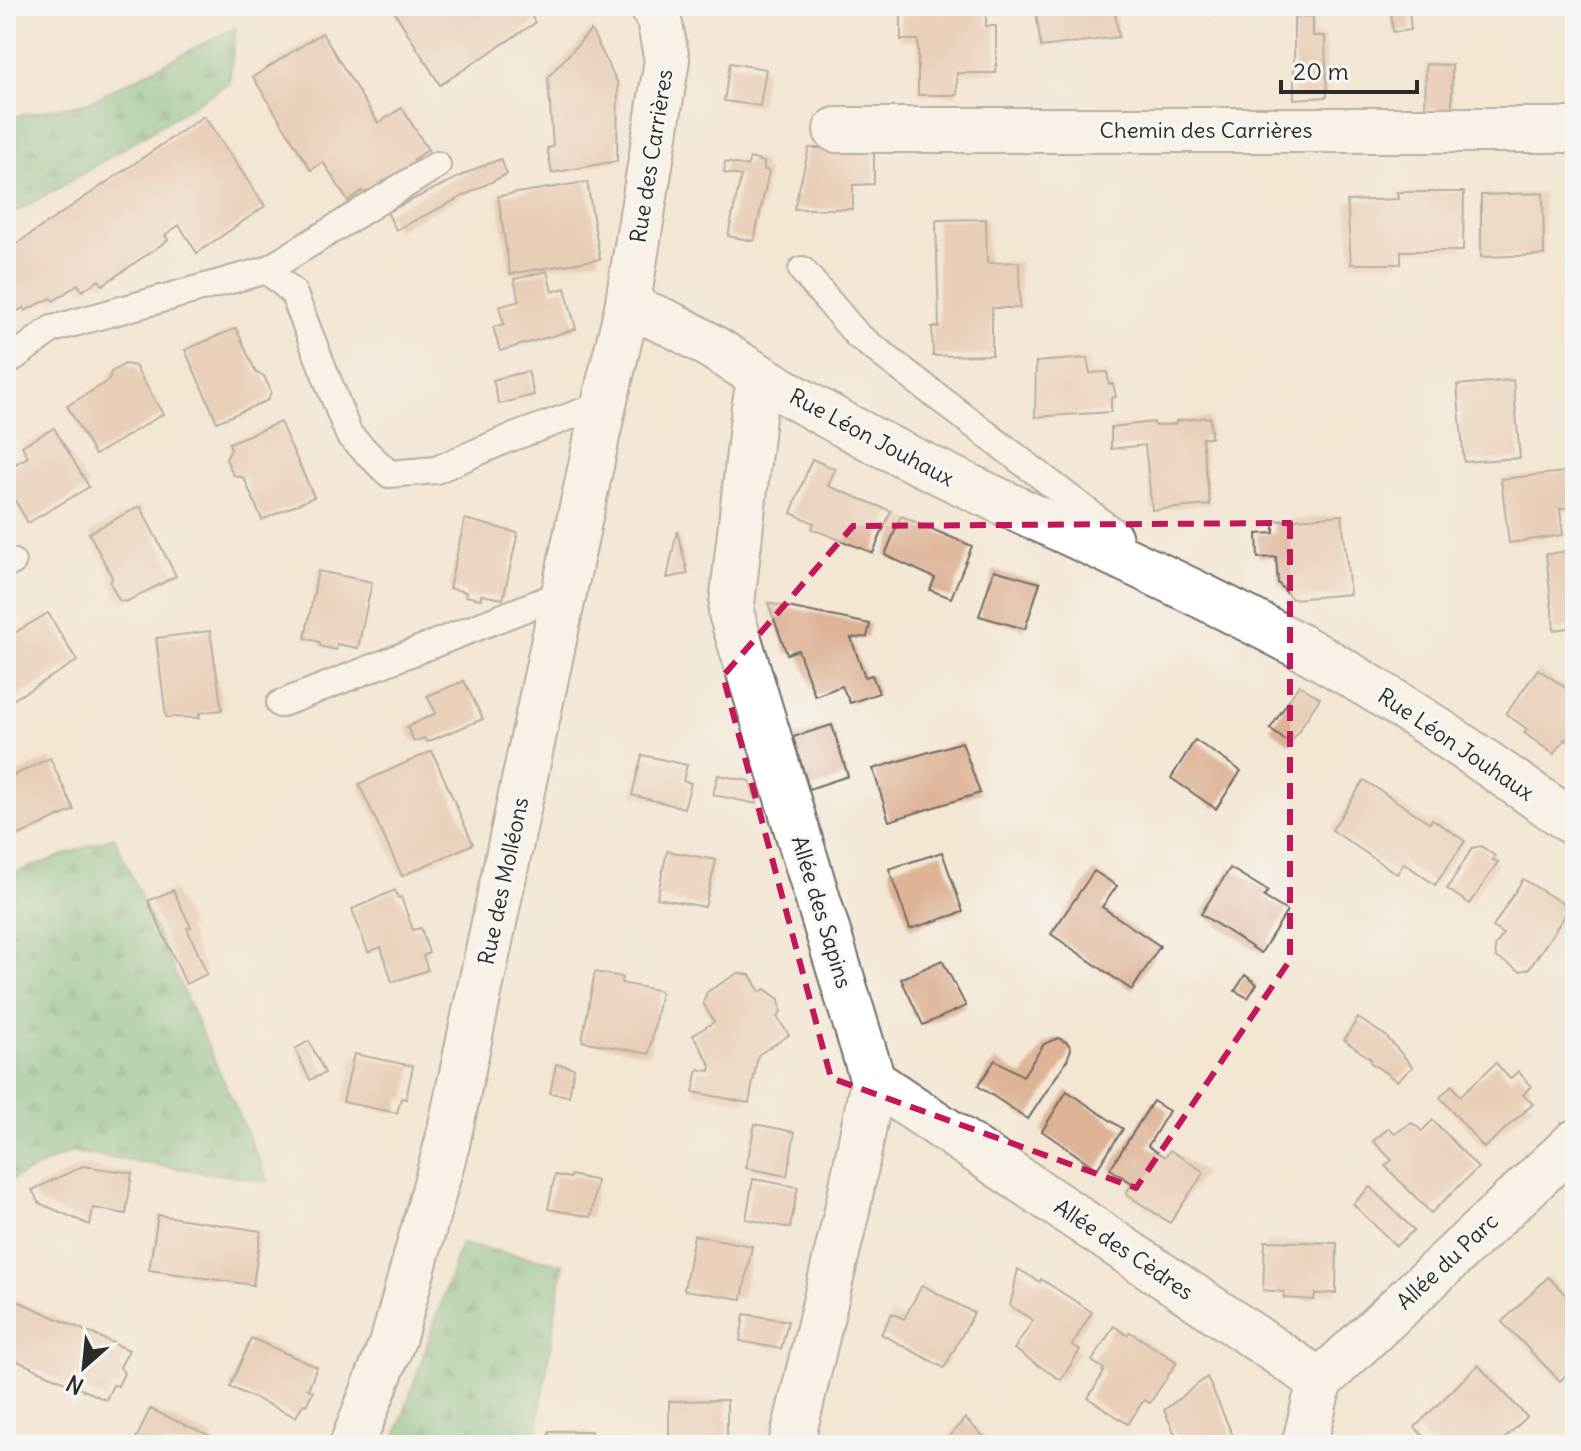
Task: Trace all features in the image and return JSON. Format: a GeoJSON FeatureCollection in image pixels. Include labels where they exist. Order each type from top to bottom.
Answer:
{"type":"FeatureCollection","features":[{"type":"Feature","properties":{"kind":"street","name":"Rue des Carrières"},"geometry":{"type":"LineString","coordinates":[[627,308],[667,60],[659,20],[652,6]]}},
{"type":"Feature","properties":{"kind":"street","name":"Chemin des Carrières"},"geometry":{"type":"LineString","coordinates":[[836,130],[1575,130]]}},
{"type":"Feature","properties":{"kind":"street","name":"Rue Léon Jouhaux"},"geometry":{"type":"LineString","coordinates":[[627,308],[671,322],[760,377],[940,473],[1229,609],[1309,651],[1426,720],[1575,824]]}},
{"type":"Feature","properties":{"kind":"street","name":"Rue des Molléons"},"geometry":{"type":"LineString","coordinates":[[352,1445],[394,1337],[447,1144],[627,308]]}},
{"type":"Feature","properties":{"kind":"street","name":"Allée des Sapins"},"geometry":{"type":"LineString","coordinates":[[760,377],[731,613],[873,1081],[847,1211],[791,1445]]}},
{"type":"Feature","properties":{"kind":"street","name":"Allée des Cèdres"},"geometry":{"type":"LineString","coordinates":[[873,1081],[1320,1381]]}},
{"type":"Feature","properties":{"kind":"street","name":"Allée du Parc"},"geometry":{"type":"LineString","coordinates":[[1320,1381],[1575,1142]]}},
{"type":"Feature","properties":{"kind":"street"},"geometry":{"type":"LineString","coordinates":[[1304,1445],[1320,1381]]}},
{"type":"Feature","properties":{"kind":"lane"},"geometry":{"type":"LineString","coordinates":[[6,363],[52,329],[267,270],[437,165]]}},
{"type":"Feature","properties":{"kind":"lane"},"geometry":{"type":"LineString","coordinates":[[267,270],[293,292],[349,435],[389,474],[436,470],[505,440],[604,404]]}},
{"type":"Feature","properties":{"kind":"lane"},"geometry":{"type":"LineString","coordinates":[[802,270],[857,335],[1118,535],[1122,558]]}},
{"type":"Feature","properties":{"kind":"lane"},"geometry":{"type":"LineString","coordinates":[[280,704],[564,593]]}},
{"type":"Feature","properties":{"kind":"highlighted area"},"geometry":{"type":"Polygon","coordinates":[[[1290,523],[1290,960],[1136,1188],[831,1078],[723,676],[853,526],[1290,523]]]}},
{"type":"Feature","properties":{"kind":"green space"},"geometry":{"type":"Polygon","coordinates":[[[236,27],[229,83],[61,187],[6,217],[6,118],[89,102],[236,27]]]}},
{"type":"Feature","properties":{"kind":"green space"},"geometry":{"type":"Polygon","coordinates":[[[114,837],[269,1182],[71,1152],[6,1182],[6,876],[114,837]]]}},
{"type":"Feature","properties":{"kind":"green space"},"geometry":{"type":"Polygon","coordinates":[[[461,1244],[563,1264],[535,1445],[393,1445],[461,1244]]]}},
{"type":"Feature","properties":{"kind":"building"},"geometry":{"type":"Polygon","coordinates":[[[391,6],[526,6],[535,23],[440,85],[391,6]]]}},
{"type":"Feature","properties":{"kind":"building"},"geometry":{"type":"Polygon","coordinates":[[[901,6],[986,6],[986,26],[996,26],[996,73],[957,73],[957,95],[918,95],[918,40],[901,40],[901,6]]]}},
{"type":"Feature","properties":{"kind":"building"},"geometry":{"type":"Polygon","coordinates":[[[1035,6],[1114,6],[1119,37],[1041,47],[1035,6]]]}},
{"type":"Feature","properties":{"kind":"building"},"geometry":{"type":"Polygon","coordinates":[[[1213,6],[1242,6],[1242,12],[1214,15],[1213,6]]]}},
{"type":"Feature","properties":{"kind":"building"},"geometry":{"type":"Polygon","coordinates":[[[1449,6],[1537,6],[1537,10],[1449,10],[1449,6]]]}},
{"type":"Feature","properties":{"kind":"building"},"geometry":{"type":"Polygon","coordinates":[[[1409,10],[1411,30],[1393,32],[1391,11],[1409,10]]]}},
{"type":"Feature","properties":{"kind":"building"},"geometry":{"type":"Polygon","coordinates":[[[1313,16],[1313,36],[1325,36],[1327,97],[1294,99],[1294,17],[1313,16]]]}},
{"type":"Feature","properties":{"kind":"building"},"geometry":{"type":"Polygon","coordinates":[[[591,30],[618,84],[617,161],[552,173],[547,148],[553,147],[548,77],[591,30]]]}},
{"type":"Feature","properties":{"kind":"building"},"geometry":{"type":"Polygon","coordinates":[[[322,33],[378,123],[402,108],[428,150],[413,160],[415,162],[348,201],[323,162],[311,170],[253,77],[322,33]]]}},
{"type":"Feature","properties":{"kind":"building"},"geometry":{"type":"Polygon","coordinates":[[[730,63],[766,69],[760,106],[724,101],[730,63]]]}},
{"type":"Feature","properties":{"kind":"building"},"geometry":{"type":"Polygon","coordinates":[[[1426,64],[1452,65],[1452,110],[1425,110],[1426,64]]]}},
{"type":"Feature","properties":{"kind":"building"},"geometry":{"type":"Polygon","coordinates":[[[204,116],[265,206],[197,253],[179,225],[165,235],[168,240],[103,285],[99,280],[82,291],[78,284],[54,301],[51,298],[25,311],[24,307],[12,315],[10,311],[6,314],[6,251],[204,116]]]}},
{"type":"Feature","properties":{"kind":"building"},"geometry":{"type":"Polygon","coordinates":[[[809,148],[874,148],[874,184],[853,185],[853,209],[794,209],[809,148]]]}},
{"type":"Feature","properties":{"kind":"building"},"geometry":{"type":"Polygon","coordinates":[[[750,158],[764,162],[764,170],[769,171],[754,241],[728,236],[741,176],[724,173],[725,162],[747,166],[750,158]]]}},
{"type":"Feature","properties":{"kind":"building"},"geometry":{"type":"Polygon","coordinates":[[[501,159],[507,174],[396,230],[387,212],[501,159]]]}},
{"type":"Feature","properties":{"kind":"building"},"geometry":{"type":"Polygon","coordinates":[[[587,182],[600,259],[510,274],[498,196],[587,182]]]}},
{"type":"Feature","properties":{"kind":"building"},"geometry":{"type":"Polygon","coordinates":[[[1397,192],[1464,192],[1463,251],[1401,251],[1401,264],[1351,264],[1347,201],[1398,199],[1397,192]]]}},
{"type":"Feature","properties":{"kind":"building"},"geometry":{"type":"Polygon","coordinates":[[[1543,193],[1544,255],[1481,257],[1481,195],[1543,193]]]}},
{"type":"Feature","properties":{"kind":"building"},"geometry":{"type":"Polygon","coordinates":[[[986,219],[987,263],[1019,262],[1020,308],[992,308],[992,355],[933,356],[932,327],[939,327],[936,220],[986,219]]]}},
{"type":"Feature","properties":{"kind":"building"},"geometry":{"type":"Polygon","coordinates":[[[547,271],[552,292],[565,288],[576,329],[500,351],[493,327],[504,324],[499,307],[519,301],[514,279],[547,271]]]}},
{"type":"Feature","properties":{"kind":"building"},"geometry":{"type":"Polygon","coordinates":[[[236,328],[256,373],[264,376],[271,391],[268,400],[217,422],[185,350],[236,328]]]}},
{"type":"Feature","properties":{"kind":"building"},"geometry":{"type":"Polygon","coordinates":[[[1087,358],[1090,373],[1107,372],[1109,384],[1113,384],[1116,397],[1111,398],[1111,412],[1035,417],[1036,362],[1087,358]]]}},
{"type":"Feature","properties":{"kind":"building"},"geometry":{"type":"Polygon","coordinates":[[[125,364],[135,366],[163,414],[95,455],[67,406],[108,381],[111,372],[125,364]]]}},
{"type":"Feature","properties":{"kind":"building"},"geometry":{"type":"Polygon","coordinates":[[[528,371],[534,395],[499,404],[493,380],[528,371]]]}},
{"type":"Feature","properties":{"kind":"building"},"geometry":{"type":"Polygon","coordinates":[[[1513,380],[1520,458],[1464,462],[1457,385],[1513,380]]]}},
{"type":"Feature","properties":{"kind":"building"},"geometry":{"type":"Polygon","coordinates":[[[1210,417],[1211,438],[1202,438],[1210,505],[1152,510],[1145,445],[1111,449],[1111,427],[1154,422],[1155,426],[1175,424],[1176,421],[1210,417]]]}},
{"type":"Feature","properties":{"kind":"building"},"geometry":{"type":"Polygon","coordinates":[[[280,422],[314,497],[262,520],[244,478],[233,475],[226,459],[231,449],[229,443],[280,422]]]}},
{"type":"Feature","properties":{"kind":"building"},"geometry":{"type":"Polygon","coordinates":[[[54,428],[89,487],[28,523],[6,485],[6,469],[28,457],[22,446],[54,428]]]}},
{"type":"Feature","properties":{"kind":"building"},"geometry":{"type":"Polygon","coordinates":[[[812,459],[835,469],[828,486],[891,511],[873,553],[812,529],[814,523],[791,513],[812,459]]]}},
{"type":"Feature","properties":{"kind":"building"},"geometry":{"type":"Polygon","coordinates":[[[1575,472],[1575,506],[1560,509],[1563,535],[1509,543],[1501,479],[1575,472]]]}},
{"type":"Feature","properties":{"kind":"building"},"geometry":{"type":"Polygon","coordinates":[[[140,506],[176,576],[126,602],[119,600],[110,583],[112,577],[89,533],[140,506]]]}},
{"type":"Feature","properties":{"kind":"building"},"geometry":{"type":"Polygon","coordinates":[[[1342,515],[1350,594],[1292,599],[1278,583],[1276,557],[1258,558],[1257,534],[1274,533],[1274,521],[1342,515]]]}},
{"type":"Feature","properties":{"kind":"building"},"geometry":{"type":"Polygon","coordinates":[[[901,516],[972,546],[951,598],[930,590],[935,578],[885,555],[901,516]]]}},
{"type":"Feature","properties":{"kind":"building"},"geometry":{"type":"Polygon","coordinates":[[[465,519],[518,533],[503,599],[465,596],[466,592],[449,588],[465,519]]]}},
{"type":"Feature","properties":{"kind":"building"},"geometry":{"type":"Polygon","coordinates":[[[677,531],[688,574],[667,578],[677,531]]]}},
{"type":"Feature","properties":{"kind":"building"},"geometry":{"type":"Polygon","coordinates":[[[1575,550],[1575,627],[1554,630],[1546,554],[1575,550]]]}},
{"type":"Feature","properties":{"kind":"building"},"geometry":{"type":"Polygon","coordinates":[[[994,570],[1040,583],[1025,629],[979,616],[994,570]]]}},
{"type":"Feature","properties":{"kind":"building"},"geometry":{"type":"Polygon","coordinates":[[[318,571],[372,582],[358,648],[337,644],[336,650],[305,638],[318,571]]]}},
{"type":"Feature","properties":{"kind":"building"},"geometry":{"type":"Polygon","coordinates":[[[768,603],[870,624],[867,637],[851,638],[865,677],[872,675],[879,693],[850,703],[842,686],[815,696],[798,650],[787,654],[768,603]]]}},
{"type":"Feature","properties":{"kind":"building"},"geometry":{"type":"Polygon","coordinates":[[[48,613],[77,661],[6,704],[6,638],[48,613]]]}},
{"type":"Feature","properties":{"kind":"building"},"geometry":{"type":"Polygon","coordinates":[[[210,631],[222,710],[199,713],[200,718],[166,717],[156,638],[210,631]]]}},
{"type":"Feature","properties":{"kind":"building"},"geometry":{"type":"Polygon","coordinates":[[[1538,669],[1569,690],[1573,684],[1575,686],[1575,747],[1565,739],[1554,754],[1524,733],[1527,729],[1506,714],[1538,669]]]}},
{"type":"Feature","properties":{"kind":"building"},"geometry":{"type":"Polygon","coordinates":[[[464,681],[483,719],[427,742],[424,738],[414,742],[407,727],[436,713],[427,696],[464,681]]]}},
{"type":"Feature","properties":{"kind":"building"},"geometry":{"type":"Polygon","coordinates":[[[1299,685],[1320,698],[1290,744],[1270,729],[1299,685]]]}},
{"type":"Feature","properties":{"kind":"building"},"geometry":{"type":"Polygon","coordinates":[[[832,725],[848,776],[809,789],[793,737],[832,725]]]}},
{"type":"Feature","properties":{"kind":"building"},"geometry":{"type":"Polygon","coordinates":[[[1195,740],[1241,771],[1216,809],[1171,778],[1195,740]]]}},
{"type":"Feature","properties":{"kind":"building"},"geometry":{"type":"Polygon","coordinates":[[[962,742],[980,793],[889,821],[873,769],[962,742]]]}},
{"type":"Feature","properties":{"kind":"building"},"geometry":{"type":"Polygon","coordinates":[[[432,751],[473,844],[402,876],[359,784],[432,751]]]}},
{"type":"Feature","properties":{"kind":"building"},"geometry":{"type":"Polygon","coordinates":[[[642,755],[687,765],[683,781],[691,783],[684,808],[632,795],[642,755]]]}},
{"type":"Feature","properties":{"kind":"building"},"geometry":{"type":"Polygon","coordinates":[[[50,758],[74,810],[6,841],[6,779],[50,758]]]}},
{"type":"Feature","properties":{"kind":"building"},"geometry":{"type":"Polygon","coordinates":[[[718,775],[750,781],[757,804],[713,795],[718,775]]]}},
{"type":"Feature","properties":{"kind":"building"},"geometry":{"type":"Polygon","coordinates":[[[1364,780],[1430,823],[1432,819],[1465,841],[1435,885],[1404,863],[1397,874],[1332,830],[1364,780]]]}},
{"type":"Feature","properties":{"kind":"building"},"geometry":{"type":"Polygon","coordinates":[[[1481,846],[1498,862],[1470,904],[1447,889],[1472,848],[1481,846]]]}},
{"type":"Feature","properties":{"kind":"building"},"geometry":{"type":"Polygon","coordinates":[[[667,851],[716,860],[705,907],[657,898],[667,851]]]}},
{"type":"Feature","properties":{"kind":"building"},"geometry":{"type":"Polygon","coordinates":[[[942,852],[963,912],[910,929],[889,869],[942,852]]]}},
{"type":"Feature","properties":{"kind":"building"},"geometry":{"type":"Polygon","coordinates":[[[1230,868],[1268,891],[1264,897],[1287,911],[1261,953],[1201,914],[1230,868]]]}},
{"type":"Feature","properties":{"kind":"building"},"geometry":{"type":"Polygon","coordinates":[[[1094,871],[1117,886],[1102,907],[1160,946],[1132,990],[1051,934],[1094,871]]]}},
{"type":"Feature","properties":{"kind":"building"},"geometry":{"type":"Polygon","coordinates":[[[1523,879],[1570,908],[1529,969],[1520,971],[1496,957],[1495,947],[1503,934],[1493,927],[1523,879]]]}},
{"type":"Feature","properties":{"kind":"building"},"geometry":{"type":"Polygon","coordinates":[[[173,890],[191,927],[187,928],[207,974],[186,984],[148,901],[173,890]]]}},
{"type":"Feature","properties":{"kind":"building"},"geometry":{"type":"Polygon","coordinates":[[[395,890],[398,898],[401,897],[413,930],[421,928],[429,953],[423,956],[428,970],[392,982],[381,947],[368,952],[352,909],[395,890]]]}},
{"type":"Feature","properties":{"kind":"building"},"geometry":{"type":"Polygon","coordinates":[[[942,960],[966,1006],[923,1025],[901,979],[942,960]]]}},
{"type":"Feature","properties":{"kind":"building"},"geometry":{"type":"Polygon","coordinates":[[[595,972],[622,977],[621,983],[661,991],[649,1054],[582,1041],[595,972]]]}},
{"type":"Feature","properties":{"kind":"building"},"geometry":{"type":"Polygon","coordinates":[[[738,973],[750,975],[760,992],[765,989],[779,999],[781,1013],[777,1017],[789,1035],[758,1055],[749,1103],[693,1092],[698,1069],[710,1071],[711,1066],[693,1035],[714,1022],[703,1003],[707,992],[738,973]]]}},
{"type":"Feature","properties":{"kind":"building"},"geometry":{"type":"Polygon","coordinates":[[[1245,975],[1257,984],[1248,998],[1235,991],[1245,975]]]}},
{"type":"Feature","properties":{"kind":"building"},"geometry":{"type":"Polygon","coordinates":[[[1358,1018],[1386,1036],[1413,1067],[1397,1081],[1344,1040],[1358,1018]]]}},
{"type":"Feature","properties":{"kind":"building"},"geometry":{"type":"Polygon","coordinates":[[[1058,1038],[1068,1043],[1071,1049],[1067,1060],[1028,1119],[978,1086],[995,1060],[1023,1076],[1044,1044],[1058,1038]]]}},
{"type":"Feature","properties":{"kind":"building"},"geometry":{"type":"Polygon","coordinates":[[[309,1041],[325,1073],[310,1080],[295,1049],[309,1041]]]}},
{"type":"Feature","properties":{"kind":"building"},"geometry":{"type":"Polygon","coordinates":[[[354,1054],[413,1066],[406,1099],[401,1098],[397,1113],[343,1102],[354,1054]]]}},
{"type":"Feature","properties":{"kind":"building"},"geometry":{"type":"Polygon","coordinates":[[[1496,1063],[1510,1079],[1518,1071],[1531,1086],[1523,1095],[1533,1104],[1484,1148],[1440,1097],[1452,1085],[1460,1096],[1496,1063]]]}},
{"type":"Feature","properties":{"kind":"building"},"geometry":{"type":"Polygon","coordinates":[[[556,1064],[574,1068],[569,1096],[550,1093],[556,1064]]]}},
{"type":"Feature","properties":{"kind":"building"},"geometry":{"type":"Polygon","coordinates":[[[1067,1091],[1123,1129],[1097,1169],[1042,1131],[1067,1091]]]}},
{"type":"Feature","properties":{"kind":"building"},"geometry":{"type":"Polygon","coordinates":[[[1153,1101],[1169,1111],[1148,1146],[1165,1157],[1170,1150],[1204,1172],[1170,1223],[1126,1194],[1132,1183],[1110,1169],[1153,1101]]]}},
{"type":"Feature","properties":{"kind":"building"},"geometry":{"type":"Polygon","coordinates":[[[1433,1120],[1478,1168],[1431,1213],[1385,1166],[1392,1160],[1373,1141],[1389,1128],[1395,1133],[1412,1123],[1422,1131],[1433,1120]]]}},
{"type":"Feature","properties":{"kind":"building"},"geometry":{"type":"Polygon","coordinates":[[[755,1124],[795,1132],[787,1176],[746,1168],[755,1124]]]}},
{"type":"Feature","properties":{"kind":"building"},"geometry":{"type":"Polygon","coordinates":[[[83,1166],[132,1173],[126,1214],[93,1208],[90,1225],[39,1203],[32,1190],[83,1166]]]}},
{"type":"Feature","properties":{"kind":"building"},"geometry":{"type":"Polygon","coordinates":[[[555,1175],[597,1181],[591,1217],[548,1209],[555,1175]]]}},
{"type":"Feature","properties":{"kind":"building"},"geometry":{"type":"Polygon","coordinates":[[[753,1179],[798,1187],[790,1228],[746,1219],[753,1179]]]}},
{"type":"Feature","properties":{"kind":"building"},"geometry":{"type":"Polygon","coordinates":[[[1370,1187],[1414,1230],[1396,1246],[1353,1204],[1370,1187]]]}},
{"type":"Feature","properties":{"kind":"building"},"geometry":{"type":"Polygon","coordinates":[[[158,1215],[261,1231],[253,1285],[149,1270],[158,1215]]]}},
{"type":"Feature","properties":{"kind":"building"},"geometry":{"type":"Polygon","coordinates":[[[694,1235],[752,1246],[742,1299],[684,1290],[694,1235]]]}},
{"type":"Feature","properties":{"kind":"building"},"geometry":{"type":"Polygon","coordinates":[[[1265,1241],[1337,1243],[1336,1293],[1315,1294],[1314,1300],[1284,1298],[1284,1292],[1263,1290],[1265,1241]]]}},
{"type":"Feature","properties":{"kind":"building"},"geometry":{"type":"Polygon","coordinates":[[[1018,1269],[1040,1282],[1041,1279],[1092,1312],[1072,1345],[1080,1350],[1061,1380],[1014,1349],[1033,1320],[1010,1306],[1018,1269]]]}},
{"type":"Feature","properties":{"kind":"building"},"geometry":{"type":"Polygon","coordinates":[[[1548,1277],[1575,1304],[1575,1323],[1571,1328],[1575,1332],[1575,1366],[1560,1381],[1502,1322],[1548,1277]]]}},
{"type":"Feature","properties":{"kind":"building"},"geometry":{"type":"Polygon","coordinates":[[[922,1285],[974,1313],[944,1368],[881,1334],[892,1313],[904,1319],[922,1285]]]}},
{"type":"Feature","properties":{"kind":"building"},"geometry":{"type":"Polygon","coordinates":[[[6,1296],[129,1350],[120,1367],[124,1373],[118,1386],[113,1385],[106,1400],[6,1356],[6,1296]]]}},
{"type":"Feature","properties":{"kind":"building"},"geometry":{"type":"Polygon","coordinates":[[[744,1314],[788,1321],[781,1349],[740,1341],[744,1314]]]}},
{"type":"Feature","properties":{"kind":"building"},"geometry":{"type":"Polygon","coordinates":[[[1114,1326],[1127,1335],[1130,1332],[1177,1362],[1150,1403],[1144,1400],[1128,1424],[1088,1398],[1104,1372],[1092,1361],[1114,1326]]]}},
{"type":"Feature","properties":{"kind":"building"},"geometry":{"type":"Polygon","coordinates":[[[251,1338],[317,1367],[308,1389],[313,1391],[296,1417],[230,1387],[251,1338]]]}},
{"type":"Feature","properties":{"kind":"building"},"geometry":{"type":"Polygon","coordinates":[[[1478,1365],[1527,1417],[1498,1445],[1431,1445],[1415,1427],[1478,1365]]]}},
{"type":"Feature","properties":{"kind":"building"},"geometry":{"type":"Polygon","coordinates":[[[1207,1377],[1237,1445],[1180,1445],[1164,1410],[1207,1377]]]}},
{"type":"Feature","properties":{"kind":"building"},"geometry":{"type":"Polygon","coordinates":[[[727,1400],[727,1445],[669,1445],[669,1401],[727,1400]]]}},
{"type":"Feature","properties":{"kind":"building"},"geometry":{"type":"Polygon","coordinates":[[[150,1409],[215,1438],[212,1445],[133,1445],[150,1409]]]}},
{"type":"Feature","properties":{"kind":"building"},"geometry":{"type":"Polygon","coordinates":[[[965,1418],[986,1439],[981,1445],[958,1445],[949,1437],[965,1418]]]}},
{"type":"Feature","properties":{"kind":"building"},"geometry":{"type":"Polygon","coordinates":[[[549,1431],[591,1431],[592,1445],[549,1445],[549,1431]]]}},
{"type":"Feature","properties":{"kind":"building"},"geometry":{"type":"Polygon","coordinates":[[[862,1442],[897,1442],[897,1445],[862,1445],[862,1442]]]}}]}
